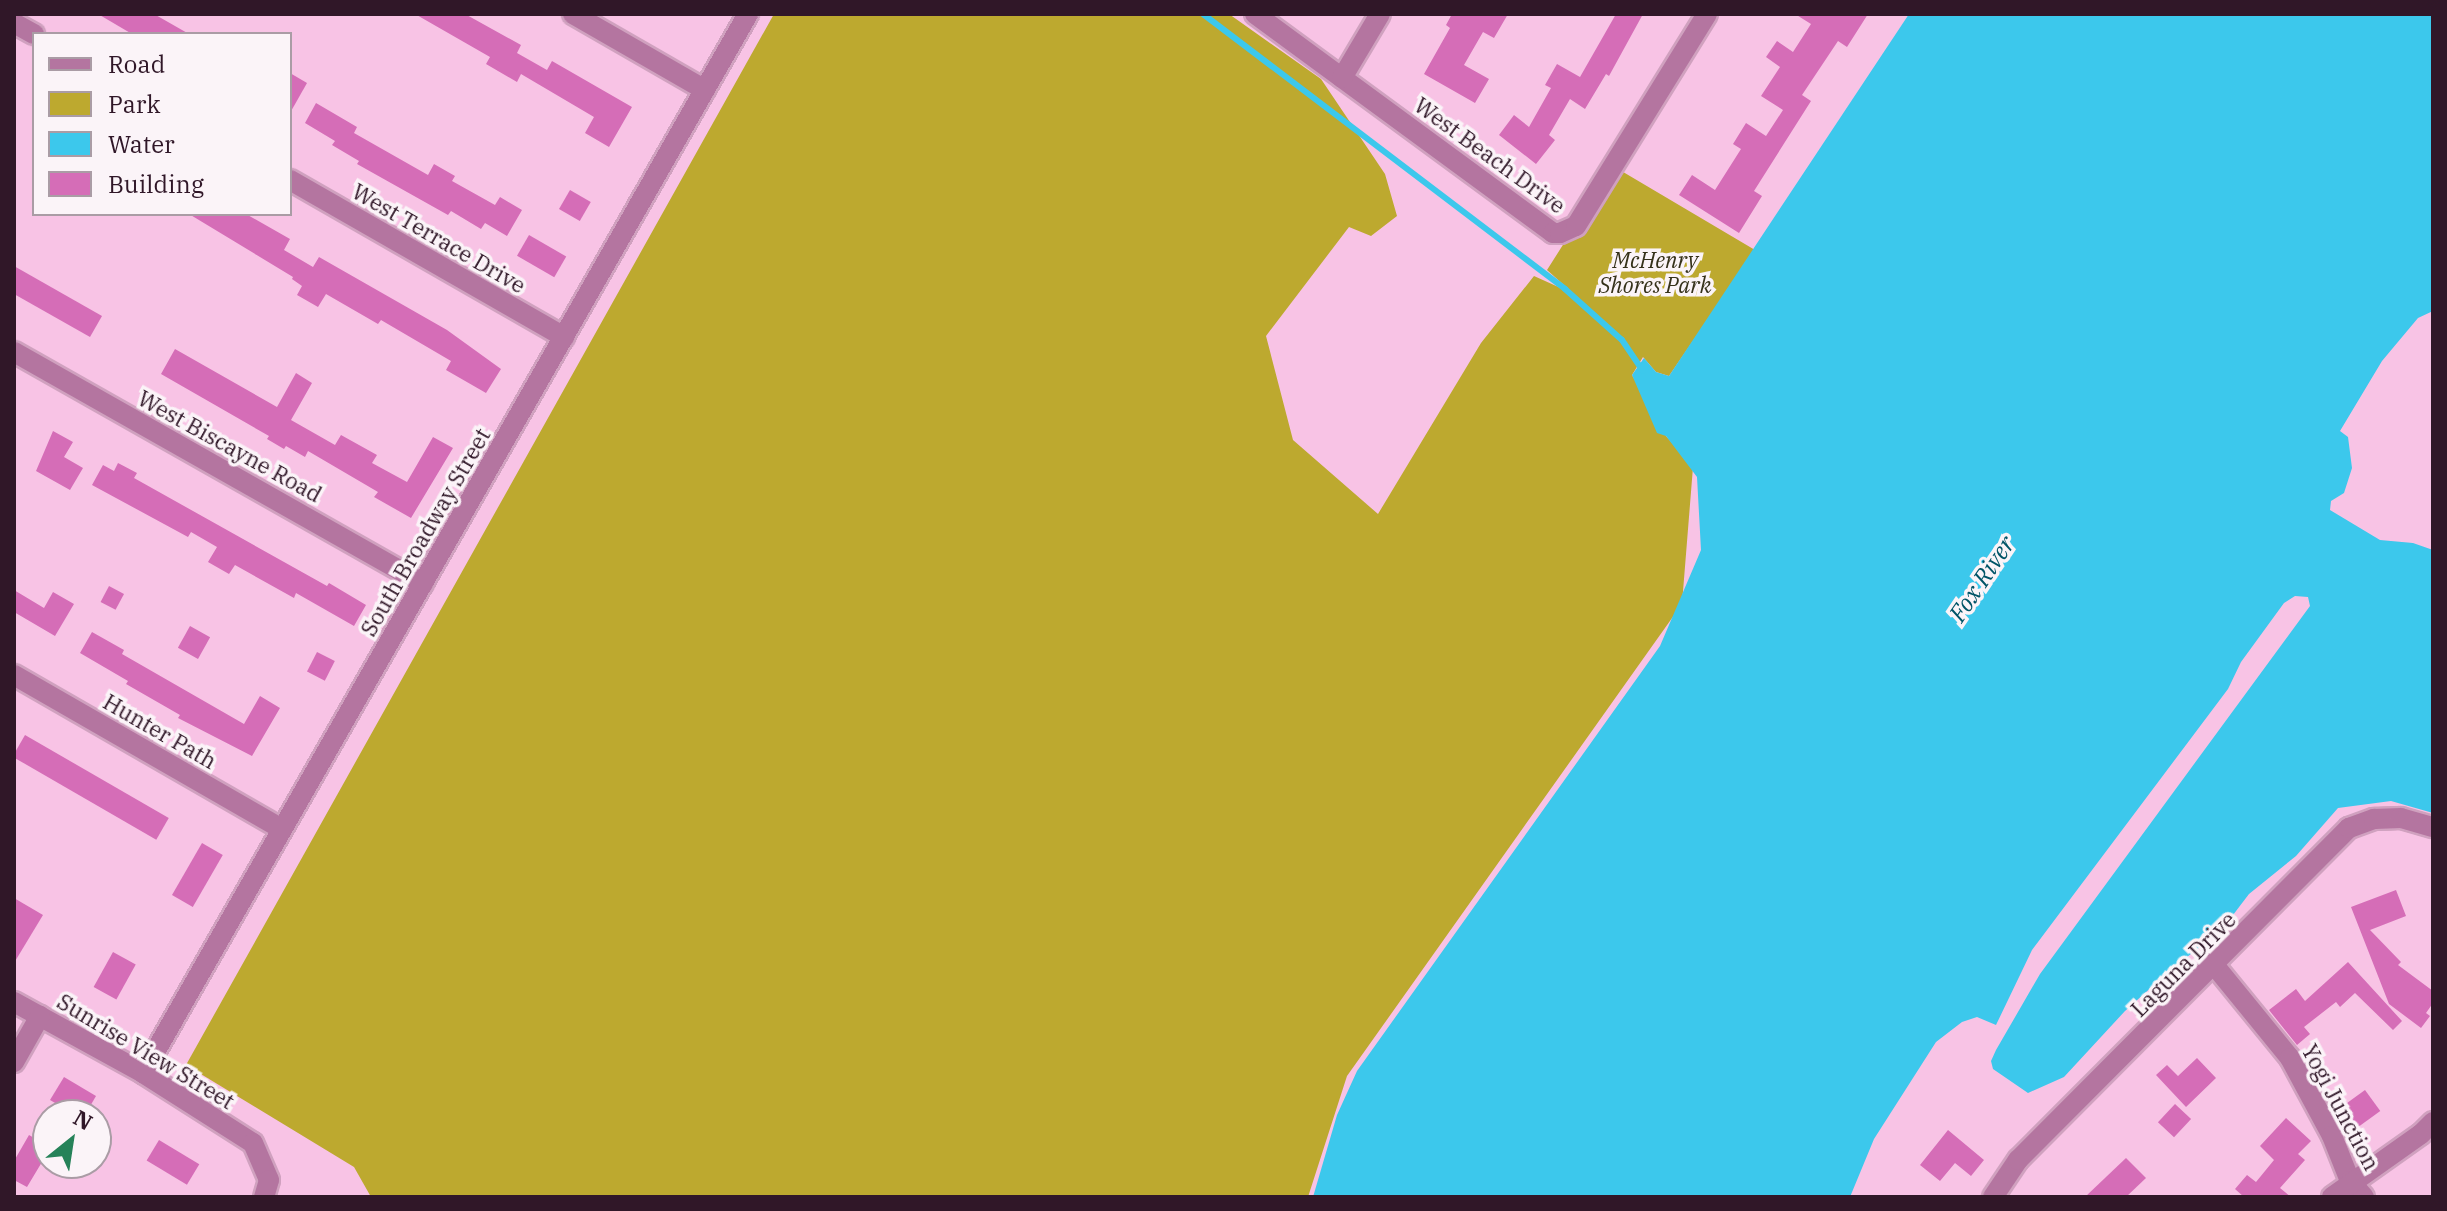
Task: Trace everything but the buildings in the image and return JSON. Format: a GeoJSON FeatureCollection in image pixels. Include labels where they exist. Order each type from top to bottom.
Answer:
{"type":"FeatureCollection","features":[{"type":"Feature","properties":{"kind":"street"},"geometry":{"type":"LineString","coordinates":[[573,14],[705,90]]}},
{"type":"Feature","properties":{"kind":"street","name":"South Broadway Street"},"geometry":{"type":"LineString","coordinates":[[143,1073],[748,14]]}},
{"type":"Feature","properties":{"kind":"street","name":"West Beach Drive"},"geometry":{"type":"LineString","coordinates":[[1255,14],[1553,233],[1576,226],[1707,14]]}},
{"type":"Feature","properties":{"kind":"street"},"geometry":{"type":"LineString","coordinates":[[1342,78],[1380,14]]}},
{"type":"Feature","properties":{"kind":"street"},"geometry":{"type":"LineString","coordinates":[[14,23],[32,33]]}},
{"type":"Feature","properties":{"kind":"street","name":"West Terrace Drive"},"geometry":{"type":"LineString","coordinates":[[292,181],[564,337]]}},
{"type":"Feature","properties":{"kind":"street","name":"West Biscayne Road"},"geometry":{"type":"LineString","coordinates":[[14,352],[423,583]]}},
{"type":"Feature","properties":{"kind":"street","name":"Hunter Path"},"geometry":{"type":"LineString","coordinates":[[14,675],[282,829]]}},
{"type":"Feature","properties":{"kind":"street","name":"Laguna Drive"},"geometry":{"type":"LineString","coordinates":[[1993,1197],[2018,1160],[2215,966],[2349,828],[2374,819],[2401,818],[2433,827]]}},
{"type":"Feature","properties":{"kind":"street","name":"Yogi Junction"},"geometry":{"type":"LineString","coordinates":[[2215,966],[2290,1058],[2332,1136],[2350,1181],[2364,1197]]}},
{"type":"Feature","properties":{"kind":"street","name":"Sunrise View Street"},"geometry":{"type":"LineString","coordinates":[[14,1002],[143,1073],[253,1143],[269,1180],[264,1197]]}},
{"type":"Feature","properties":{"kind":"street"},"geometry":{"type":"LineString","coordinates":[[14,1062],[40,1016]]}},
{"type":"Feature","properties":{"kind":"street"},"geometry":{"type":"LineString","coordinates":[[2332,1197],[2350,1181],[2421,1134],[2433,1122]]}},
{"type":"Feature","properties":{"kind":"green space","name":"McHenry Shores Park"},"geometry":{"type":"Polygon","coordinates":[[[774,14],[1229,14],[1321,79],[1385,174],[1397,216],[1371,236],[1349,227],[1266,336],[1293,440],[1378,514],[1481,343],[1534,276],[1574,294],[1547,270],[1613,166],[1755,250],[1669,376],[1656,372],[1643,357],[1632,375],[1666,436],[1693,467],[1682,604],[1347,1076],[1308,1197],[371,1197],[354,1167],[186,1065],[774,14]]]}},
{"type":"Feature","properties":{"kind":"water","name":"Fox River"},"geometry":{"type":"Polygon","coordinates":[[[1909,14],[2433,14],[2433,311],[2418,318],[2382,361],[2340,431],[2348,437],[2352,468],[2344,493],[2331,501],[2330,510],[2380,540],[2413,543],[2433,550],[2433,813],[2391,801],[2338,808],[2296,856],[2249,894],[2220,932],[2175,966],[2125,1011],[2064,1077],[2028,1093],[1993,1069],[1991,1061],[1996,1050],[2040,974],[2310,606],[2308,597],[2295,596],[2284,603],[2241,662],[2228,689],[2032,950],[1996,1025],[1977,1017],[1962,1022],[1936,1042],[1874,1139],[1850,1197],[1313,1197],[1337,1115],[1357,1071],[1660,646],[1701,550],[1697,477],[1666,436],[1657,433],[1632,375],[1644,358],[1656,372],[1669,376],[1909,14]]]}},
{"type":"Feature","properties":{"kind":"waterway"},"geometry":{"type":"LineString","coordinates":[[1203,14],[1565,289],[1622,340],[1643,371]]}}]}
